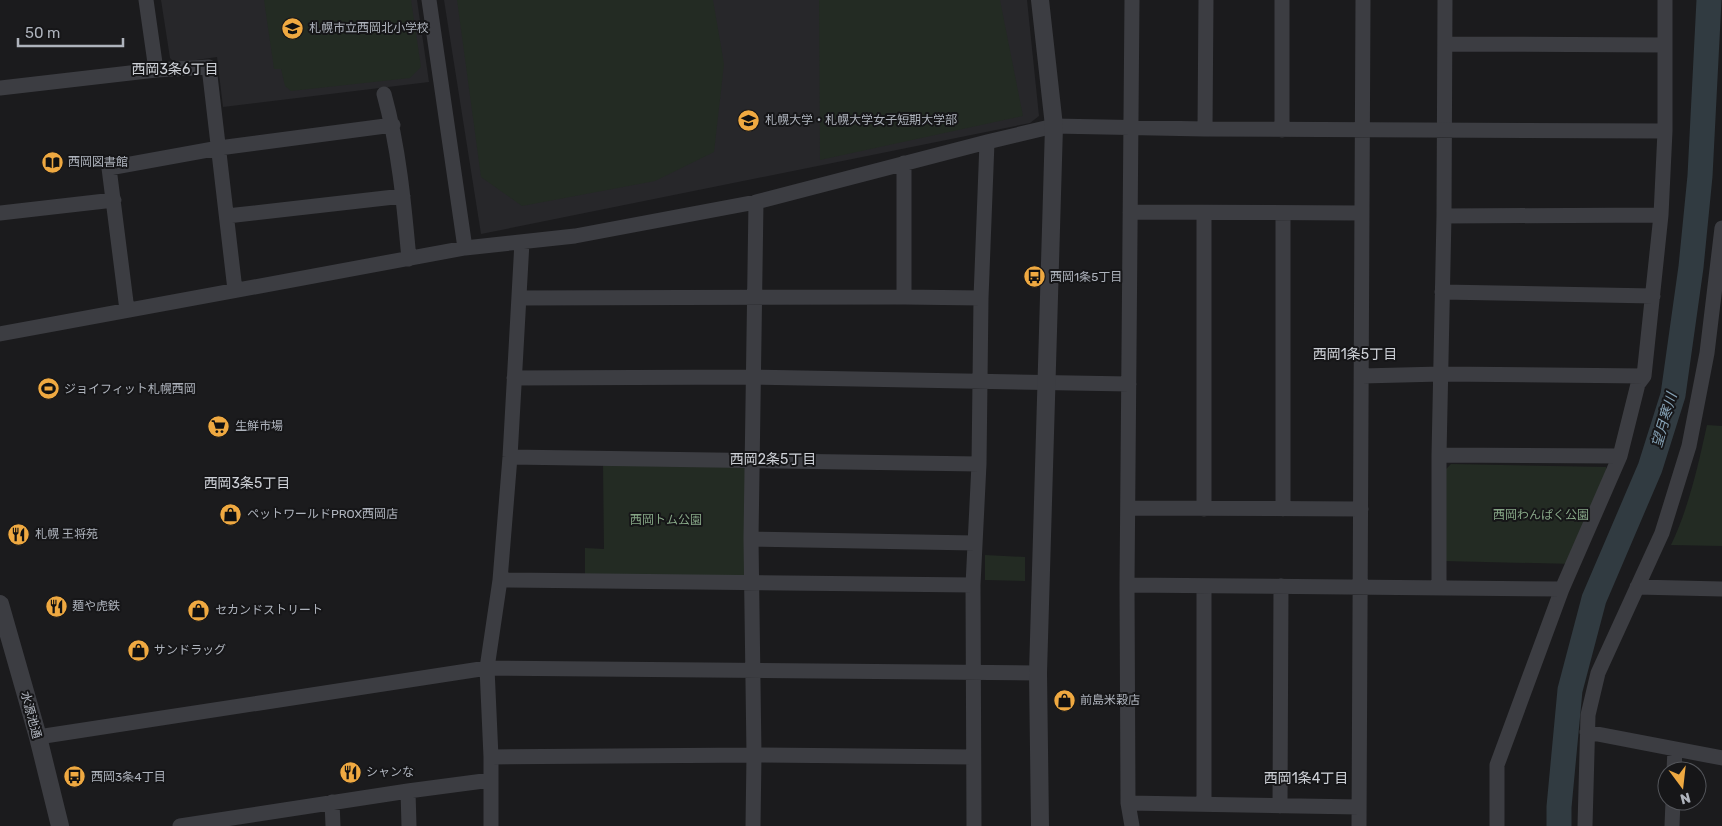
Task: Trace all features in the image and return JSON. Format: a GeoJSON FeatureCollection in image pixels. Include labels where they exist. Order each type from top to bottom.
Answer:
{"type":"FeatureCollection","features":[{"type":"Feature","properties":{"kind":"street"},"geometry":{"type":"LineString","coordinates":[[146,0],[156,70]]}},
{"type":"Feature","properties":{"kind":"street"},"geometry":{"type":"LineString","coordinates":[[429,0],[465,248]]}},
{"type":"Feature","properties":{"kind":"street"},"geometry":{"type":"LineString","coordinates":[[1040,0],[1054,126],[1038,673],[1040,826]]}},
{"type":"Feature","properties":{"kind":"street"},"geometry":{"type":"LineString","coordinates":[[1132,0],[1127,585],[1128,803],[1132,826]]}},
{"type":"Feature","properties":{"kind":"street"},"geometry":{"type":"LineString","coordinates":[[1205,129],[1206,0]]}},
{"type":"Feature","properties":{"kind":"street"},"geometry":{"type":"LineString","coordinates":[[1282,0],[1282,130]]}},
{"type":"Feature","properties":{"kind":"street"},"geometry":{"type":"LineString","coordinates":[[1359,826],[1363,0]]}},
{"type":"Feature","properties":{"kind":"street"},"geometry":{"type":"LineString","coordinates":[[1439,587],[1445,0]]}},
{"type":"Feature","properties":{"kind":"street"},"geometry":{"type":"LineString","coordinates":[[1497,826],[1498,765],[1562,589],[1620,456],[1638,384],[1644,376],[1661,215],[1665,131],[1665,0]]}},
{"type":"Feature","properties":{"kind":"street"},"geometry":{"type":"LineString","coordinates":[[1445,44],[1665,45]]}},
{"type":"Feature","properties":{"kind":"street"},"geometry":{"type":"LineString","coordinates":[[0,88],[156,70],[209,68],[235,290]]}},
{"type":"Feature","properties":{"kind":"street"},"geometry":{"type":"LineString","coordinates":[[384,94],[392,125],[403,196],[409,259]]}},
{"type":"Feature","properties":{"kind":"street"},"geometry":{"type":"LineString","coordinates":[[127,310],[109,168],[219,148],[392,125]]}},
{"type":"Feature","properties":{"kind":"street"},"geometry":{"type":"LineString","coordinates":[[0,334],[465,248],[575,236],[756,202],[1054,126],[1282,130],[1665,131]]}},
{"type":"Feature","properties":{"kind":"street"},"geometry":{"type":"LineString","coordinates":[[974,826],[973,585],[987,142]]}},
{"type":"Feature","properties":{"kind":"street"},"geometry":{"type":"LineString","coordinates":[[904,163],[904,296]]}},
{"type":"Feature","properties":{"kind":"street"},"geometry":{"type":"LineString","coordinates":[[227,216],[403,196]]}},
{"type":"Feature","properties":{"kind":"street"},"geometry":{"type":"LineString","coordinates":[[0,214],[114,200]]}},
{"type":"Feature","properties":{"kind":"street"},"geometry":{"type":"LineString","coordinates":[[753,826],[751,539],[756,202]]}},
{"type":"Feature","properties":{"kind":"street"},"geometry":{"type":"LineString","coordinates":[[1130,212],[1362,213]]}},
{"type":"Feature","properties":{"kind":"street"},"geometry":{"type":"LineString","coordinates":[[1204,213],[1204,509]]}},
{"type":"Feature","properties":{"kind":"street"},"geometry":{"type":"LineString","coordinates":[[1283,214],[1283,509]]}},
{"type":"Feature","properties":{"kind":"street"},"geometry":{"type":"LineString","coordinates":[[1444,216],[1661,215]]}},
{"type":"Feature","properties":{"kind":"street"},"geometry":{"type":"LineString","coordinates":[[1585,826],[1588,716],[1598,673],[1662,533],[1689,446],[1714,353],[1722,228]]}},
{"type":"Feature","properties":{"kind":"street"},"geometry":{"type":"LineString","coordinates":[[491,826],[491,757],[487,668],[500,580],[510,457],[522,242]]}},
{"type":"Feature","properties":{"kind":"street"},"geometry":{"type":"LineString","coordinates":[[1442,292],[1653,296]]}},
{"type":"Feature","properties":{"kind":"street"},"geometry":{"type":"LineString","coordinates":[[520,298],[904,296],[981,298]]}},
{"type":"Feature","properties":{"kind":"street"},"geometry":{"type":"LineString","coordinates":[[1362,376],[1441,374],[1644,376]]}},
{"type":"Feature","properties":{"kind":"street"},"geometry":{"type":"LineString","coordinates":[[514,378],[754,377],[1129,384]]}},
{"type":"Feature","properties":{"kind":"street"},"geometry":{"type":"LineString","coordinates":[[1439,455],[1620,456]]}},
{"type":"Feature","properties":{"kind":"street"},"geometry":{"type":"LineString","coordinates":[[510,457],[978,464]]}},
{"type":"Feature","properties":{"kind":"street"},"geometry":{"type":"LineString","coordinates":[[1128,508],[1361,509]]}},
{"type":"Feature","properties":{"kind":"street"},"geometry":{"type":"LineString","coordinates":[[751,539],[975,543]]}},
{"type":"Feature","properties":{"kind":"street"},"geometry":{"type":"LineString","coordinates":[[500,580],[973,585]]}},
{"type":"Feature","properties":{"kind":"street"},"geometry":{"type":"LineString","coordinates":[[1127,585],[1562,589]]}},
{"type":"Feature","properties":{"kind":"street"},"geometry":{"type":"LineString","coordinates":[[1204,586],[1204,804]]}},
{"type":"Feature","properties":{"kind":"street"},"geometry":{"type":"LineString","coordinates":[[1280,806],[1281,586]]}},
{"type":"Feature","properties":{"kind":"street"},"geometry":{"type":"LineString","coordinates":[[1636,587],[1722,589]]}},
{"type":"Feature","properties":{"kind":"street","name":"水源池通"},"geometry":{"type":"LineString","coordinates":[[0,604],[38,737],[60,826]]}},
{"type":"Feature","properties":{"kind":"street"},"geometry":{"type":"LineString","coordinates":[[38,737],[487,668],[1038,673]]}},
{"type":"Feature","properties":{"kind":"street"},"geometry":{"type":"LineString","coordinates":[[1587,732],[1722,758]]}},
{"type":"Feature","properties":{"kind":"street"},"geometry":{"type":"LineString","coordinates":[[1674,761],[1675,750]]}},
{"type":"Feature","properties":{"kind":"street"},"geometry":{"type":"LineString","coordinates":[[491,757],[973,757]]}},
{"type":"Feature","properties":{"kind":"street"},"geometry":{"type":"LineString","coordinates":[[180,826],[256,820],[332,802],[491,780]]}},
{"type":"Feature","properties":{"kind":"street"},"geometry":{"type":"LineString","coordinates":[[408,791],[409,826]]}},
{"type":"Feature","properties":{"kind":"street"},"geometry":{"type":"LineString","coordinates":[[332,802],[333,826]]}},
{"type":"Feature","properties":{"kind":"street"},"geometry":{"type":"LineString","coordinates":[[1128,803],[1359,807]]}},
{"type":"Feature","properties":{"kind":"street"},"geometry":{"type":"LineString","coordinates":[[1672,826],[1673,811]]}},
{"type":"Feature","properties":{"kind":"shaded area","name":"札幌市立西岡北小学校"},"geometry":{"type":"Polygon","coordinates":[[[161,0],[417,0],[429,82],[223,107],[217,57],[175,63],[170,58],[161,0]]]}},
{"type":"Feature","properties":{"kind":"shaded area","name":"札幌大学・札幌大学女子短期大学部"},"geometry":{"type":"Polygon","coordinates":[[[444,0],[1027,0],[1039,116],[1030,123],[481,234],[444,0]]]}},
{"type":"Feature","properties":{"kind":"green space"},"geometry":{"type":"Polygon","coordinates":[[[264,0],[411,0],[421,67],[410,78],[291,91],[285,86],[281,69],[274,69],[264,0]]]}},
{"type":"Feature","properties":{"kind":"green space"},"geometry":{"type":"Polygon","coordinates":[[[457,0],[713,0],[724,64],[714,152],[655,181],[522,206],[481,177],[457,0]]]}},
{"type":"Feature","properties":{"kind":"green space"},"geometry":{"type":"Polygon","coordinates":[[[819,0],[1000,0],[1023,116],[820,160],[819,0]]]}},
{"type":"Feature","properties":{"kind":"green space"},"geometry":{"type":"Polygon","coordinates":[[[1707,425],[1722,426],[1722,546],[1671,545],[1688,501],[1707,425]]]}},
{"type":"Feature","properties":{"kind":"green space","name":"西岡トム公園"},"geometry":{"type":"Polygon","coordinates":[[[603,463],[747,465],[746,577],[585,575],[585,548],[604,549],[603,463]]]}},
{"type":"Feature","properties":{"kind":"green space","name":"西岡わんぱく公園"},"geometry":{"type":"Polygon","coordinates":[[[1451,464],[1606,467],[1607,479],[1575,564],[1443,561],[1445,470],[1451,464]]]}},
{"type":"Feature","properties":{"kind":"green space"},"geometry":{"type":"Polygon","coordinates":[[[985,555],[1025,557],[1025,581],[985,580],[985,555]]]}},
{"type":"Feature","properties":{"kind":"waterway","name":"望月寒川"},"geometry":{"type":"LineString","coordinates":[[1559,826],[1559,807],[1570,690],[1594,599],[1650,468],[1673,395],[1691,267],[1700,176],[1709,0]]}},
{"type":"Feature","properties":{"kind":"place","name":"札幌市立西岡北小学校"},"geometry":{"type":"Point","coordinates":[293,28]}},
{"type":"Feature","properties":{"kind":"place","name":"札幌大学・札幌大学女子短期大学部"},"geometry":{"type":"Point","coordinates":[749,120]}},
{"type":"Feature","properties":{"kind":"place","name":"西岡図書館"},"geometry":{"type":"Point","coordinates":[52,162]}},
{"type":"Feature","properties":{"kind":"place","name":"西岡1条5丁目"},"geometry":{"type":"Point","coordinates":[1034,277]}},
{"type":"Feature","properties":{"kind":"place","name":"ジョイフィット札幌西岡"},"geometry":{"type":"Point","coordinates":[48,389]}},
{"type":"Feature","properties":{"kind":"place","name":"生鮮市場"},"geometry":{"type":"Point","coordinates":[219,426]}},
{"type":"Feature","properties":{"kind":"place","name":"ペットワールドPROX西岡店"},"geometry":{"type":"Point","coordinates":[231,514]}},
{"type":"Feature","properties":{"kind":"place","name":"札幌 王将苑"},"geometry":{"type":"Point","coordinates":[19,534]}},
{"type":"Feature","properties":{"kind":"place","name":"麺や虎鉄"},"geometry":{"type":"Point","coordinates":[56,606]}},
{"type":"Feature","properties":{"kind":"place","name":"セカンドストリート"},"geometry":{"type":"Point","coordinates":[199,610]}},
{"type":"Feature","properties":{"kind":"place","name":"サンドラッグ"},"geometry":{"type":"Point","coordinates":[138,650]}},
{"type":"Feature","properties":{"kind":"place","name":"前島米穀店"},"geometry":{"type":"Point","coordinates":[1064,700]}},
{"type":"Feature","properties":{"kind":"place","name":"シャンな"},"geometry":{"type":"Point","coordinates":[350,772]}},
{"type":"Feature","properties":{"kind":"place","name":"西岡3条4丁目"},"geometry":{"type":"Point","coordinates":[75,777]}},
{"type":"Feature","properties":{"kind":"district","name":"西岡3条6丁目"},"geometry":{"type":"Point","coordinates":[175,69]}},
{"type":"Feature","properties":{"kind":"district","name":"西岡1条5丁目"},"geometry":{"type":"Point","coordinates":[1355,354]}},
{"type":"Feature","properties":{"kind":"district","name":"西岡2条5丁目"},"geometry":{"type":"Point","coordinates":[773,459]}},
{"type":"Feature","properties":{"kind":"district","name":"西岡3条5丁目"},"geometry":{"type":"Point","coordinates":[247,483]}},
{"type":"Feature","properties":{"kind":"district","name":"西岡1条4丁目"},"geometry":{"type":"Point","coordinates":[1306,778]}}]}
